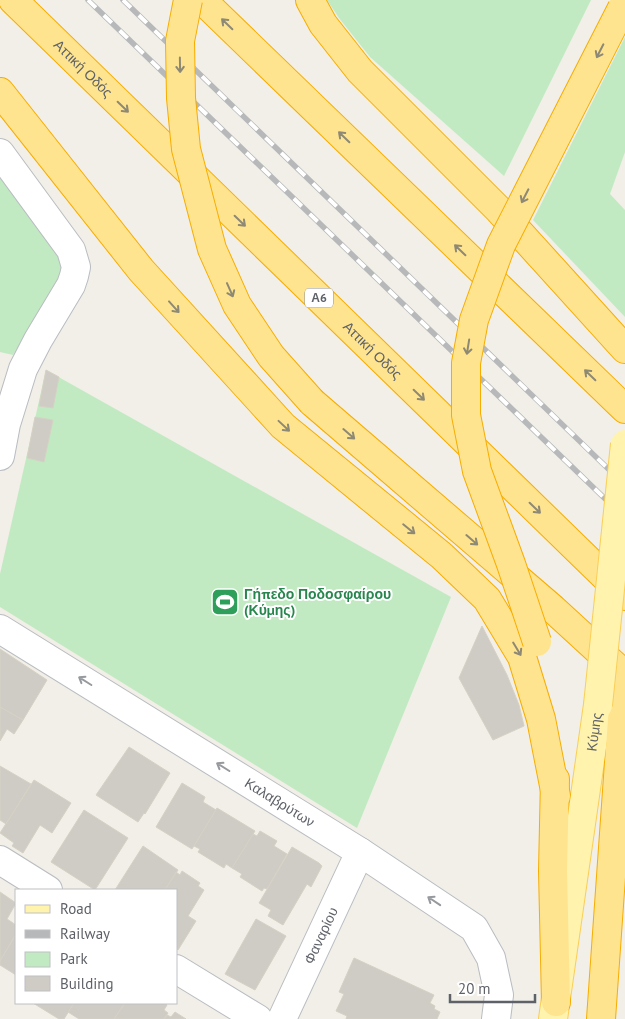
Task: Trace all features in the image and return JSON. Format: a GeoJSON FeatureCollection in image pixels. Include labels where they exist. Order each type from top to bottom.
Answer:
{"type":"FeatureCollection","features":[{"type":"Feature","properties":{"kind":"highway","name":"Αττική Οδός"},"geometry":{"type":"LineString","coordinates":[[13,0],[625,596]]}},
{"type":"Feature","properties":{"kind":"highway"},"geometry":{"type":"LineString","coordinates":[[188,0],[180,41],[181,98],[186,150],[212,249],[236,305],[271,356],[312,402],[553,609],[625,676],[620,727],[602,1019]]}},
{"type":"Feature","properties":{"kind":"highway"},"geometry":{"type":"LineString","coordinates":[[202,0],[625,408]]}},
{"type":"Feature","properties":{"kind":"highway"},"geometry":{"type":"LineString","coordinates":[[310,0],[323,24],[360,71],[498,209],[625,350]]}},
{"type":"Feature","properties":{"kind":"highway"},"geometry":{"type":"LineString","coordinates":[[555,1011],[553,871],[556,796],[554,718],[537,642],[477,471],[466,415],[466,363],[474,320],[501,245],[518,208],[624,4]]}},
{"type":"Feature","properties":{"kind":"highway"},"geometry":{"type":"LineString","coordinates":[[0,92],[141,270],[283,426],[442,556],[487,599],[522,657],[541,719],[556,796]]}},
{"type":"Feature","properties":{"kind":"main road","name":"Κύμης"},"geometry":{"type":"LineString","coordinates":[[555,1011],[598,705],[625,444]]}},
{"type":"Feature","properties":{"kind":"main road"},"geometry":{"type":"LineString","coordinates":[[602,1019],[625,871]]}},
{"type":"Feature","properties":{"kind":"street"},"geometry":{"type":"LineString","coordinates":[[0,153],[71,250],[76,267],[71,285],[23,369],[3,422],[0,456]]}},
{"type":"Feature","properties":{"kind":"street","name":"Καλαβρύτων"},"geometry":{"type":"LineString","coordinates":[[0,629],[360,852],[474,928],[491,958],[499,995],[496,1019]]}},
{"type":"Feature","properties":{"kind":"street","name":"Φαναρίου"},"geometry":{"type":"LineString","coordinates":[[282,1019],[360,852]]}},
{"type":"Feature","properties":{"kind":"street"},"geometry":{"type":"LineString","coordinates":[[0,860],[46,889]]}},
{"type":"Feature","properties":{"kind":"street"},"geometry":{"type":"LineString","coordinates":[[178,970],[258,1019]]}},
{"type":"Feature","properties":{"kind":"green space"},"geometry":{"type":"Polygon","coordinates":[[[327,0],[591,0],[504,176],[370,57],[327,0]]]}},
{"type":"Feature","properties":{"kind":"green space"},"geometry":{"type":"Polygon","coordinates":[[[625,37],[625,152],[610,194],[625,210],[625,317],[533,220],[625,37]]]}},
{"type":"Feature","properties":{"kind":"green space"},"geometry":{"type":"Polygon","coordinates":[[[0,162],[74,255],[13,355],[0,352],[0,162]]]}},
{"type":"Feature","properties":{"kind":"green space","name":"Γήπεδο Ποδοσφαίρου (Κύμης)"},"geometry":{"type":"Polygon","coordinates":[[[46,370],[451,597],[357,828],[0,607],[0,574],[46,370]]]}},
{"type":"Feature","properties":{"kind":"building"},"geometry":{"type":"Polygon","coordinates":[[[46,370],[59,377],[53,408],[39,406],[46,370]]]}},
{"type":"Feature","properties":{"kind":"building"},"geometry":{"type":"Polygon","coordinates":[[[35,417],[53,420],[44,462],[27,458],[35,417]]]}},
{"type":"Feature","properties":{"kind":"building"},"geometry":{"type":"Polygon","coordinates":[[[482,626],[507,675],[519,705],[524,726],[493,740],[459,678],[482,626]]]}},
{"type":"Feature","properties":{"kind":"building"},"geometry":{"type":"Polygon","coordinates":[[[0,649],[47,680],[23,720],[0,707],[0,649]]]}},
{"type":"Feature","properties":{"kind":"building"},"geometry":{"type":"Polygon","coordinates":[[[0,707],[23,720],[14,734],[7,729],[0,741],[0,707]]]}},
{"type":"Feature","properties":{"kind":"building"},"geometry":{"type":"Polygon","coordinates":[[[129,747],[170,773],[138,822],[96,795],[129,747]]]}},
{"type":"Feature","properties":{"kind":"building"},"geometry":{"type":"Polygon","coordinates":[[[0,766],[31,784],[6,824],[0,820],[0,766]]]}},
{"type":"Feature","properties":{"kind":"building"},"geometry":{"type":"Polygon","coordinates":[[[34,780],[71,803],[52,833],[40,825],[23,853],[12,846],[14,843],[0,833],[34,780]]]}},
{"type":"Feature","properties":{"kind":"building"},"geometry":{"type":"Polygon","coordinates":[[[182,783],[205,797],[203,802],[216,810],[192,849],[156,827],[182,783]]]}},
{"type":"Feature","properties":{"kind":"building"},"geometry":{"type":"Polygon","coordinates":[[[217,808],[255,831],[232,868],[226,864],[224,868],[198,852],[200,849],[194,846],[217,808]]]}},
{"type":"Feature","properties":{"kind":"building"},"geometry":{"type":"Polygon","coordinates":[[[84,810],[128,838],[96,889],[51,862],[84,810]]]}},
{"type":"Feature","properties":{"kind":"building"},"geometry":{"type":"Polygon","coordinates":[[[260,831],[277,841],[274,846],[287,854],[267,889],[264,888],[262,891],[240,877],[242,874],[232,868],[253,834],[257,836],[260,831]]]}},
{"type":"Feature","properties":{"kind":"building"},"geometry":{"type":"Polygon","coordinates":[[[143,846],[178,870],[166,889],[116,889],[143,846]]]}},
{"type":"Feature","properties":{"kind":"building"},"geometry":{"type":"Polygon","coordinates":[[[292,847],[322,866],[311,887],[307,884],[283,925],[268,916],[271,910],[259,903],[292,847]]]}},
{"type":"Feature","properties":{"kind":"building"},"geometry":{"type":"Polygon","coordinates":[[[182,871],[200,883],[198,886],[204,890],[188,916],[196,921],[178,950],[178,889],[166,889],[176,872],[180,875],[182,871]]]}},
{"type":"Feature","properties":{"kind":"building"},"geometry":{"type":"Polygon","coordinates":[[[0,892],[15,902],[7,919],[15,924],[15,936],[0,961],[0,892]]]}},
{"type":"Feature","properties":{"kind":"building"},"geometry":{"type":"Polygon","coordinates":[[[256,919],[286,936],[255,990],[225,974],[256,919]]]}},
{"type":"Feature","properties":{"kind":"building"},"geometry":{"type":"Polygon","coordinates":[[[15,936],[15,974],[0,965],[0,961],[15,936]]]}},
{"type":"Feature","properties":{"kind":"building"},"geometry":{"type":"Polygon","coordinates":[[[354,958],[434,995],[430,1003],[435,1006],[434,1009],[440,1012],[437,1019],[346,1019],[347,1016],[336,1011],[344,994],[339,992],[354,958]]]}},
{"type":"Feature","properties":{"kind":"building"},"geometry":{"type":"Polygon","coordinates":[[[35,1004],[73,1004],[64,1019],[59,1019],[35,1004]]]}},
{"type":"Feature","properties":{"kind":"building"},"geometry":{"type":"Polygon","coordinates":[[[73,1004],[124,1004],[114,1019],[79,1019],[68,1012],[73,1004]]]}},
{"type":"Feature","properties":{"kind":"building"},"geometry":{"type":"Polygon","coordinates":[[[124,1004],[167,1005],[164,1010],[168,1013],[164,1019],[114,1019],[124,1004]]]}},
{"type":"Feature","properties":{"kind":"building"},"geometry":{"type":"Polygon","coordinates":[[[175,1012],[186,1019],[164,1019],[167,1015],[171,1017],[175,1012]]]}},
{"type":"Feature","properties":{"kind":"railway"},"geometry":{"type":"LineString","coordinates":[[88,0],[625,518]]}},
{"type":"Feature","properties":{"kind":"railway"},"geometry":{"type":"LineString","coordinates":[[123,0],[625,485]]}},
{"type":"Feature","properties":{"kind":"place","name":"Γήπεδο Ποδοσφαίρου (Κύμης)"},"geometry":{"type":"Point","coordinates":[225,602]}}]}
